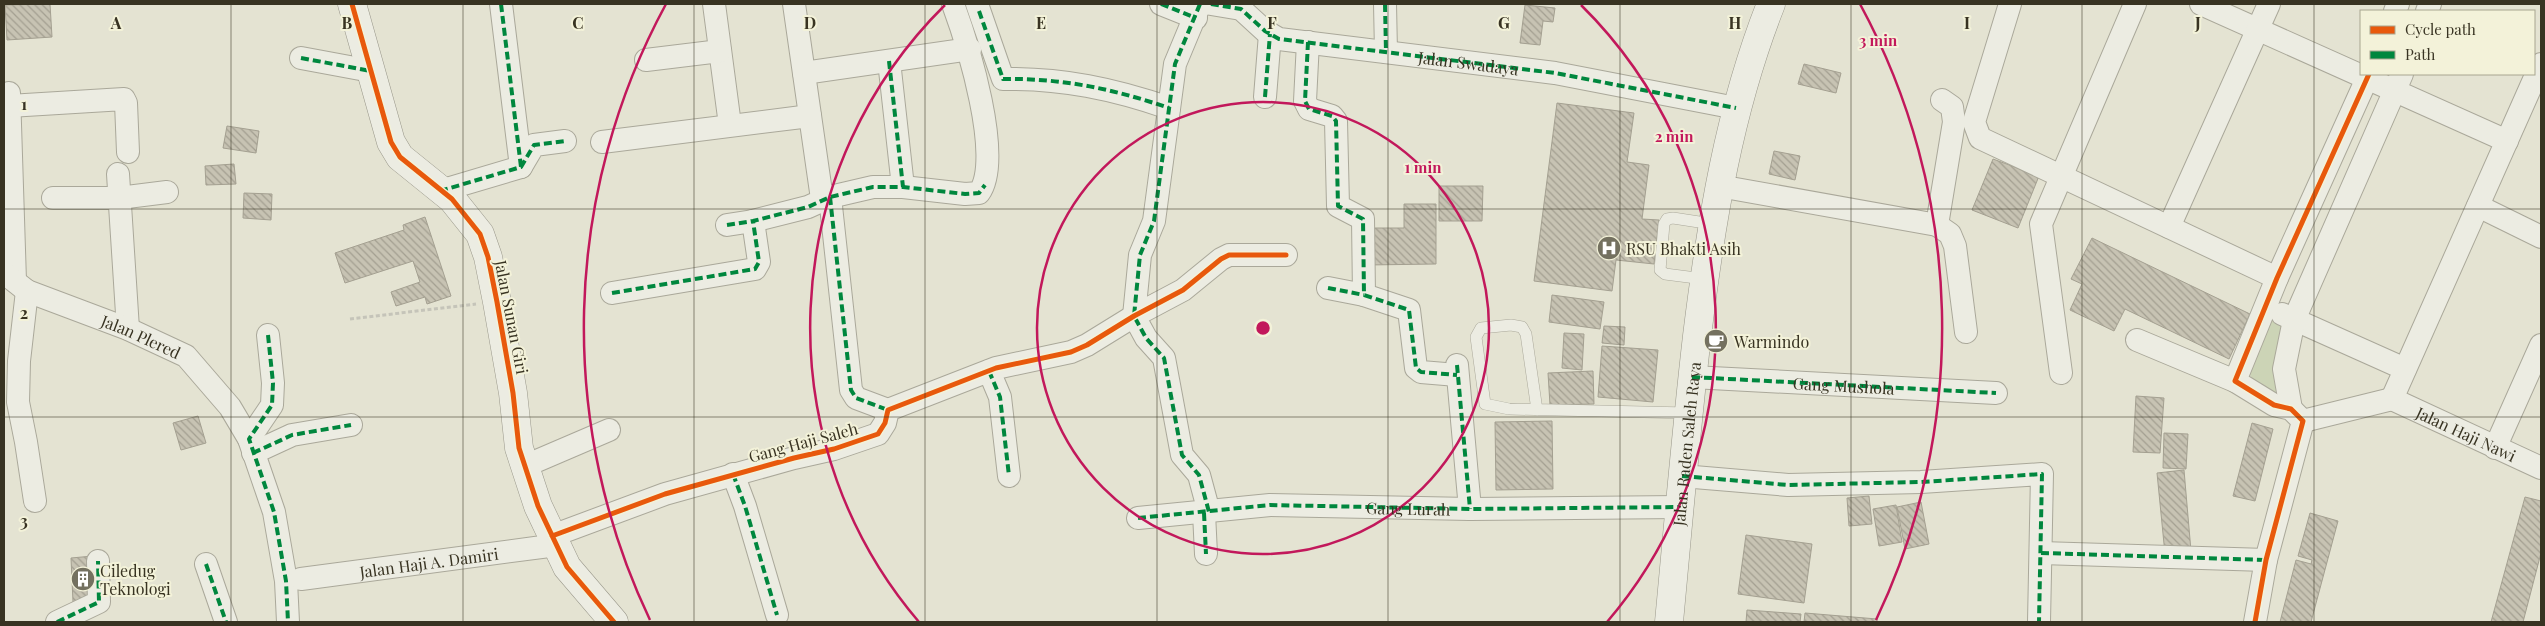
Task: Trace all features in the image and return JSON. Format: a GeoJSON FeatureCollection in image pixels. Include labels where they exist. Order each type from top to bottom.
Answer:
{"type":"FeatureCollection","features":[{"type":"Feature","properties":{"kind":"street","name":"Jalan Sunan Giri"},"geometry":{"type":"LineString","coordinates":[[352,4],[390,142],[400,157],[452,199],[480,234],[488,257],[497,302],[513,393],[519,448],[538,506],[567,567],[614,622]]}},
{"type":"Feature","properties":{"kind":"street"},"geometry":{"type":"LineString","coordinates":[[501,4],[521,167]]}},
{"type":"Feature","properties":{"kind":"street"},"geometry":{"type":"LineString","coordinates":[[714,4],[730,125]]}},
{"type":"Feature","properties":{"kind":"street"},"geometry":{"type":"LineString","coordinates":[[794,4],[810,116],[826,198],[851,390],[856,398],[888,410],[989,371],[1071,352],[1087,346],[1134,316],[1182,290],[1221,259],[1229,255],[1286,255]]}},
{"type":"Feature","properties":{"kind":"street"},"geometry":{"type":"LineString","coordinates":[[727,225],[753,221],[808,207],[826,198],[873,187],[903,187],[965,194],[979,193],[985,185],[988,161],[985,127],[970,49],[953,4]]}},
{"type":"Feature","properties":{"kind":"street"},"geometry":{"type":"LineString","coordinates":[[977,4],[1003,79],[1070,82],[1120,91],[1169,108]]}},
{"type":"Feature","properties":{"kind":"street","name":"Jalan Swadaya"},"geometry":{"type":"LineString","coordinates":[[1161,4],[1202,8],[1242,6],[1270,34],[1279,39],[1555,73],[1736,108]]}},
{"type":"Feature","properties":{"kind":"street"},"geometry":{"type":"LineString","coordinates":[[1385,4],[1386,52]]}},
{"type":"Feature","properties":{"kind":"street","name":"Jalan Raden Saleh Raya"},"geometry":{"type":"LineString","coordinates":[[1669,622],[1688,413],[1712,224],[1736,108],[1771,4]]}},
{"type":"Feature","properties":{"kind":"street"},"geometry":{"type":"LineString","coordinates":[[2010,4],[1974,122],[1980,138],[2277,278]]}},
{"type":"Feature","properties":{"kind":"street"},"geometry":{"type":"LineString","coordinates":[[2061,373],[2041,224],[2135,4]]}},
{"type":"Feature","properties":{"kind":"street"},"geometry":{"type":"LineString","coordinates":[[2201,4],[2360,73]]}},
{"type":"Feature","properties":{"kind":"street"},"geometry":{"type":"LineString","coordinates":[[2169,226],[2269,4]]}},
{"type":"Feature","properties":{"kind":"street"},"geometry":{"type":"LineString","coordinates":[[1202,8],[1175,64],[1154,221],[1140,256],[1134,316],[1146,338],[1164,358],[1182,455],[1199,475],[1206,512],[1206,554]]}},
{"type":"Feature","properties":{"kind":"street"},"geometry":{"type":"LineString","coordinates":[[1265,97],[1270,34]]}},
{"type":"Feature","properties":{"kind":"street"},"geometry":{"type":"LineString","coordinates":[[1308,42],[1305,101],[1309,108],[1332,116],[1336,121],[1338,206],[1363,219],[1364,295]]}},
{"type":"Feature","properties":{"kind":"street"},"geometry":{"type":"LineString","coordinates":[[804,73],[970,49]]}},
{"type":"Feature","properties":{"kind":"street"},"geometry":{"type":"LineString","coordinates":[[646,60],[720,51]]}},
{"type":"Feature","properties":{"kind":"street"},"geometry":{"type":"LineString","coordinates":[[301,58],[371,71]]}},
{"type":"Feature","properties":{"kind":"street"},"geometry":{"type":"LineString","coordinates":[[889,61],[903,187]]}},
{"type":"Feature","properties":{"kind":"street"},"geometry":{"type":"LineString","coordinates":[[2137,340],[2235,380],[2274,405],[2297,415],[2392,399],[2507,140],[2533,105],[2541,64]]}},
{"type":"Feature","properties":{"kind":"street"},"geometry":{"type":"LineString","coordinates":[[2235,380],[2277,278],[2368,76],[2398,82],[2507,140]]}},
{"type":"Feature","properties":{"kind":"street"},"geometry":{"type":"LineString","coordinates":[[2255,622],[2266,560],[2297,415],[2284,368],[2294,320],[2398,82]]}},
{"type":"Feature","properties":{"kind":"street"},"geometry":{"type":"LineString","coordinates":[[35,501],[18,402],[19,361],[9,100],[124,99],[126,103],[128,152]]}},
{"type":"Feature","properties":{"kind":"street"},"geometry":{"type":"LineString","coordinates":[[1937,225],[1954,122],[1952,107],[1942,100]]}},
{"type":"Feature","properties":{"kind":"street"},"geometry":{"type":"LineString","coordinates":[[602,142],[810,116]]}},
{"type":"Feature","properties":{"kind":"street"},"geometry":{"type":"LineString","coordinates":[[440,191],[521,167],[534,145],[565,141]]}},
{"type":"Feature","properties":{"kind":"street"},"geometry":{"type":"LineString","coordinates":[[118,174],[128,329]]}},
{"type":"Feature","properties":{"kind":"street"},"geometry":{"type":"LineString","coordinates":[[1719,186],[1937,225],[1950,234],[1955,246],[1966,332]]}},
{"type":"Feature","properties":{"kind":"street"},"geometry":{"type":"LineString","coordinates":[[53,198],[119,198],[167,192]]}},
{"type":"Feature","properties":{"kind":"street"},"geometry":{"type":"LineString","coordinates":[[2478,206],[2541,237]]}},
{"type":"Feature","properties":{"kind":"street"},"geometry":{"type":"LineString","coordinates":[[612,293],[755,269],[759,262],[753,221]]}},
{"type":"Feature","properties":{"kind":"street","name":"Jalan Plered"},"geometry":{"type":"LineString","coordinates":[[15,282],[128,329],[186,356],[230,407],[251,446],[274,512],[286,581],[288,622]]}},
{"type":"Feature","properties":{"kind":"street"},"geometry":{"type":"LineString","coordinates":[[1328,288],[1364,295],[1409,310],[1416,368],[1421,372],[1457,370],[1470,509]]}},
{"type":"Feature","properties":{"kind":"street"},"geometry":{"type":"LineString","coordinates":[[2265,306],[2405,369]]}},
{"type":"Feature","properties":{"kind":"street"},"geometry":{"type":"LineString","coordinates":[[251,446],[272,404],[273,383],[268,335]]}},
{"type":"Feature","properties":{"kind":"street"},"geometry":{"type":"LineString","coordinates":[[2495,448],[2541,345]]}},
{"type":"Feature","properties":{"kind":"street"},"geometry":{"type":"LineString","coordinates":[[989,371],[1000,397],[1009,476]]}},
{"type":"Feature","properties":{"kind":"street","name":"Gang Mushola"},"geometry":{"type":"LineString","coordinates":[[1692,377],[1996,392]]}},
{"type":"Feature","properties":{"kind":"street","name":"Jalan Haji Nawi"},"geometry":{"type":"LineString","coordinates":[[2392,399],[2541,468]]}},
{"type":"Feature","properties":{"kind":"street","name":"Gang Haji Saleh"},"geometry":{"type":"LineString","coordinates":[[554,540],[665,494],[733,474],[834,449],[878,434],[885,423],[888,410]]}},
{"type":"Feature","properties":{"kind":"street"},"geometry":{"type":"LineString","coordinates":[[251,446],[292,435],[351,425]]}},
{"type":"Feature","properties":{"kind":"street"},"geometry":{"type":"LineString","coordinates":[[525,466],[609,430]]}},
{"type":"Feature","properties":{"kind":"street"},"geometry":{"type":"LineString","coordinates":[[733,474],[745,506],[776,615]]}},
{"type":"Feature","properties":{"kind":"street"},"geometry":{"type":"LineString","coordinates":[[1682,476],[1788,485],[1921,482],[2042,474],[2039,622]]}},
{"type":"Feature","properties":{"kind":"street","name":"Gang Lurah"},"geometry":{"type":"LineString","coordinates":[[1138,518],[1270,505],[1470,509],[1679,507]]}},
{"type":"Feature","properties":{"kind":"street","name":"Jalan Haji A. Damiri"},"geometry":{"type":"LineString","coordinates":[[302,579],[554,540]]}},
{"type":"Feature","properties":{"kind":"street"},"geometry":{"type":"LineString","coordinates":[[2041,553],[2266,560]]}},
{"type":"Feature","properties":{"kind":"street"},"geometry":{"type":"LineString","coordinates":[[57,622],[100,602],[98,561]]}},
{"type":"Feature","properties":{"kind":"street"},"geometry":{"type":"LineString","coordinates":[[206,564],[226,622]]}},
{"type":"Feature","properties":{"kind":"lane"},"geometry":{"type":"LineString","coordinates":[[1704,279],[1665,274],[1660,270],[1664,224],[1667,219],[1673,218],[1712,224]]}},
{"type":"Feature","properties":{"kind":"lane"},"geometry":{"type":"LineString","coordinates":[[1536,410],[1526,334],[1522,326],[1511,325],[1481,328],[1476,337],[1485,404],[1509,410],[1688,413]]}},
{"type":"Feature","properties":{"kind":"path"},"geometry":{"type":"LineString","coordinates":[[350,319],[497,302]]}},
{"type":"Feature","properties":{"kind":"green space"},"geometry":{"type":"Polygon","coordinates":[[[2266,310],[2292,321],[2287,401],[2261,392],[2244,366],[2266,310]]]}},
{"type":"Feature","properties":{"kind":"building"},"geometry":{"type":"Polygon","coordinates":[[[50,4],[52,37],[7,40],[5,5],[50,4]]]}},
{"type":"Feature","properties":{"kind":"building"},"geometry":{"type":"Polygon","coordinates":[[[1525,5],[1555,8],[1553,22],[1543,21],[1540,45],[1520,43],[1525,5]]]}},
{"type":"Feature","properties":{"kind":"building"},"geometry":{"type":"Polygon","coordinates":[[[1804,64],[1841,73],[1836,93],[1798,84],[1804,64]]]}},
{"type":"Feature","properties":{"kind":"building"},"geometry":{"type":"Polygon","coordinates":[[[1557,103],[1634,113],[1627,162],[1649,165],[1642,219],[1659,220],[1654,264],[1616,260],[1612,291],[1534,281],[1557,103]]]}},
{"type":"Feature","properties":{"kind":"building"},"geometry":{"type":"Polygon","coordinates":[[[227,126],[259,131],[256,153],[223,148],[227,126]]]}},
{"type":"Feature","properties":{"kind":"building"},"geometry":{"type":"Polygon","coordinates":[[[1774,151],[1800,156],[1795,180],[1769,174],[1774,151]]]}},
{"type":"Feature","properties":{"kind":"building"},"geometry":{"type":"Polygon","coordinates":[[[1993,159],[2039,176],[2018,228],[1972,210],[1993,159]]]}},
{"type":"Feature","properties":{"kind":"building"},"geometry":{"type":"Polygon","coordinates":[[[234,164],[236,184],[206,185],[205,166],[234,164]]]}},
{"type":"Feature","properties":{"kind":"building"},"geometry":{"type":"Polygon","coordinates":[[[1439,186],[1483,186],[1482,221],[1439,221],[1439,186]]]}},
{"type":"Feature","properties":{"kind":"building"},"geometry":{"type":"Polygon","coordinates":[[[244,193],[272,194],[271,220],[243,218],[244,193]]]}},
{"type":"Feature","properties":{"kind":"building"},"geometry":{"type":"Polygon","coordinates":[[[1404,204],[1436,204],[1436,264],[1366,265],[1366,228],[1404,228],[1404,204]]]}},
{"type":"Feature","properties":{"kind":"building"},"geometry":{"type":"Polygon","coordinates":[[[425,217],[451,296],[427,304],[425,297],[396,306],[391,292],[420,282],[413,261],[345,283],[335,253],[404,230],[403,225],[425,217]]]}},
{"type":"Feature","properties":{"kind":"building"},"geometry":{"type":"Polygon","coordinates":[[[2092,238],[2250,314],[2229,359],[2125,309],[2114,331],[2070,310],[2082,284],[2071,279],[2092,238]]]}},
{"type":"Feature","properties":{"kind":"building"},"geometry":{"type":"Polygon","coordinates":[[[1552,295],[1604,302],[1600,329],[1549,322],[1552,295]]]}},
{"type":"Feature","properties":{"kind":"building"},"geometry":{"type":"Polygon","coordinates":[[[1604,326],[1625,327],[1624,345],[1602,343],[1604,326]]]}},
{"type":"Feature","properties":{"kind":"building"},"geometry":{"type":"Polygon","coordinates":[[[1564,333],[1584,334],[1582,370],[1562,368],[1564,333]]]}},
{"type":"Feature","properties":{"kind":"building"},"geometry":{"type":"Polygon","coordinates":[[[1602,346],[1658,350],[1653,402],[1598,397],[1602,346]]]}},
{"type":"Feature","properties":{"kind":"building"},"geometry":{"type":"Polygon","coordinates":[[[1593,371],[1594,404],[1550,405],[1548,373],[1593,371]]]}},
{"type":"Feature","properties":{"kind":"building"},"geometry":{"type":"Polygon","coordinates":[[[2136,396],[2164,398],[2160,453],[2133,452],[2136,396]]]}},
{"type":"Feature","properties":{"kind":"building"},"geometry":{"type":"Polygon","coordinates":[[[198,416],[206,443],[181,450],[173,423],[198,416]]]}},
{"type":"Feature","properties":{"kind":"building"},"geometry":{"type":"Polygon","coordinates":[[[1552,421],[1553,489],[1496,490],[1495,422],[1552,421]]]}},
{"type":"Feature","properties":{"kind":"building"},"geometry":{"type":"Polygon","coordinates":[[[2252,423],[2273,429],[2255,501],[2233,496],[2252,423]]]}},
{"type":"Feature","properties":{"kind":"building"},"geometry":{"type":"Polygon","coordinates":[[[2164,433],[2188,434],[2186,469],[2163,468],[2164,433]]]}},
{"type":"Feature","properties":{"kind":"building"},"geometry":{"type":"Polygon","coordinates":[[[2184,470],[2191,551],[2165,554],[2157,473],[2184,470]]]}},
{"type":"Feature","properties":{"kind":"building"},"geometry":{"type":"Polygon","coordinates":[[[1869,496],[1872,524],[1849,526],[1847,498],[1869,496]]]}},
{"type":"Feature","properties":{"kind":"building"},"geometry":{"type":"Polygon","coordinates":[[[2525,497],[2541,501],[2541,553],[2523,622],[2491,622],[2525,497]]]}},
{"type":"Feature","properties":{"kind":"building"},"geometry":{"type":"Polygon","coordinates":[[[1921,502],[1929,544],[1905,549],[1897,507],[1921,502]]]}},
{"type":"Feature","properties":{"kind":"building"},"geometry":{"type":"Polygon","coordinates":[[[1896,505],[1902,542],[1879,546],[1873,509],[1896,505]]]}},
{"type":"Feature","properties":{"kind":"building"},"geometry":{"type":"Polygon","coordinates":[[[2310,513],[2338,521],[2311,622],[2280,622],[2296,560],[2311,564],[2312,560],[2298,556],[2310,513]]]}},
{"type":"Feature","properties":{"kind":"building"},"geometry":{"type":"Polygon","coordinates":[[[1746,535],[1812,544],[1804,603],[1738,594],[1746,535]]]}},
{"type":"Feature","properties":{"kind":"building","name":"Ciledug Teknologi"},"geometry":{"type":"Polygon","coordinates":[[[93,556],[94,601],[73,602],[71,558],[93,556]]]}},
{"type":"Feature","properties":{"kind":"building"},"geometry":{"type":"Polygon","coordinates":[[[1747,610],[1801,614],[1800,622],[1746,622],[1747,610]]]}},
{"type":"Feature","properties":{"kind":"building"},"geometry":{"type":"Polygon","coordinates":[[[1805,613],[1877,619],[1877,622],[1804,622],[1805,613]]]}},
{"type":"Feature","properties":{"kind":"marked path"},"geometry":{"type":"LineString","coordinates":[[501,4],[521,167]]}},
{"type":"Feature","properties":{"kind":"marked path"},"geometry":{"type":"LineString","coordinates":[[1161,4],[1196,18]]}},
{"type":"Feature","properties":{"kind":"marked path"},"geometry":{"type":"LineString","coordinates":[[1200,4],[1175,64],[1154,221],[1140,255],[1134,316],[1146,338],[1164,358],[1182,455],[1199,475],[1209,512]]}},
{"type":"Feature","properties":{"kind":"marked path"},"geometry":{"type":"LineString","coordinates":[[1211,4],[1241,9],[1265,31],[1279,39],[1555,73],[1736,108]]}},
{"type":"Feature","properties":{"kind":"marked path"},"geometry":{"type":"LineString","coordinates":[[1385,4],[1386,52]]}},
{"type":"Feature","properties":{"kind":"marked path"},"geometry":{"type":"LineString","coordinates":[[979,11],[1003,79],[1046,80],[1088,86],[1128,95],[1169,108]]}},
{"type":"Feature","properties":{"kind":"marked path"},"geometry":{"type":"LineString","coordinates":[[1265,97],[1270,34]]}},
{"type":"Feature","properties":{"kind":"marked path"},"geometry":{"type":"LineString","coordinates":[[1308,42],[1305,101],[1309,109],[1332,116],[1336,121],[1338,206],[1363,219],[1364,295],[1409,310],[1416,368],[1421,372],[1457,375]]}},
{"type":"Feature","properties":{"kind":"marked path"},"geometry":{"type":"LineString","coordinates":[[301,58],[371,71]]}},
{"type":"Feature","properties":{"kind":"marked path"},"geometry":{"type":"LineString","coordinates":[[889,61],[903,187]]}},
{"type":"Feature","properties":{"kind":"marked path"},"geometry":{"type":"LineString","coordinates":[[440,191],[521,167],[534,145],[565,141]]}},
{"type":"Feature","properties":{"kind":"marked path"},"geometry":{"type":"LineString","coordinates":[[727,225],[753,221],[808,207],[830,197],[873,187],[903,187],[965,194],[979,193],[985,185]]}},
{"type":"Feature","properties":{"kind":"marked path"},"geometry":{"type":"LineString","coordinates":[[830,197],[851,390],[856,398],[888,410]]}},
{"type":"Feature","properties":{"kind":"marked path"},"geometry":{"type":"LineString","coordinates":[[612,293],[755,269],[759,262],[753,221]]}},
{"type":"Feature","properties":{"kind":"marked path"},"geometry":{"type":"LineString","coordinates":[[1328,288],[1364,295]]}},
{"type":"Feature","properties":{"kind":"marked path"},"geometry":{"type":"LineString","coordinates":[[268,335],[273,383],[272,405],[249,439],[274,512],[286,581],[288,622]]}},
{"type":"Feature","properties":{"kind":"marked path"},"geometry":{"type":"LineString","coordinates":[[1457,365],[1470,509]]}},
{"type":"Feature","properties":{"kind":"marked path"},"geometry":{"type":"LineString","coordinates":[[989,371],[1000,397],[1009,476]]}},
{"type":"Feature","properties":{"kind":"marked path"},"geometry":{"type":"LineString","coordinates":[[1692,377],[1996,393]]}},
{"type":"Feature","properties":{"kind":"marked path"},"geometry":{"type":"LineString","coordinates":[[253,453],[292,435],[351,425]]}},
{"type":"Feature","properties":{"kind":"marked path"},"geometry":{"type":"LineString","coordinates":[[733,474],[745,506],[777,615]]}},
{"type":"Feature","properties":{"kind":"marked path"},"geometry":{"type":"LineString","coordinates":[[1682,476],[1788,485],[1921,482],[2042,474],[2039,622]]}},
{"type":"Feature","properties":{"kind":"marked path"},"geometry":{"type":"LineString","coordinates":[[1138,518],[1270,505],[1470,509],[1679,507]]}},
{"type":"Feature","properties":{"kind":"marked path"},"geometry":{"type":"LineString","coordinates":[[1204,513],[1206,554]]}},
{"type":"Feature","properties":{"kind":"marked path"},"geometry":{"type":"LineString","coordinates":[[2041,553],[2266,560]]}},
{"type":"Feature","properties":{"kind":"marked path"},"geometry":{"type":"LineString","coordinates":[[57,622],[99,602],[98,561]]}},
{"type":"Feature","properties":{"kind":"marked path"},"geometry":{"type":"LineString","coordinates":[[206,564],[226,622]]}},
{"type":"Feature","properties":{"kind":"cycle path"},"geometry":{"type":"LineString","coordinates":[[352,4],[391,142],[400,157],[452,199],[480,234],[488,257],[497,302],[513,393],[519,448],[538,506],[567,567],[614,622]]}},
{"type":"Feature","properties":{"kind":"cycle path"},"geometry":{"type":"LineString","coordinates":[[2255,622],[2266,560],[2303,421],[2291,409],[2274,405],[2235,381],[2277,278],[2369,75]]}},
{"type":"Feature","properties":{"kind":"cycle path"},"geometry":{"type":"LineString","coordinates":[[552,536],[665,494],[794,458],[834,449],[878,434],[885,423],[888,410],[996,368],[1071,352],[1087,345],[1134,316],[1183,290],[1221,259],[1229,255],[1286,255]]}},
{"type":"Feature","properties":{"kind":"place","name":"RSU Bhakti Asih"},"geometry":{"type":"Point","coordinates":[1609,248]}},
{"type":"Feature","properties":{"kind":"place","name":"Warmindo"},"geometry":{"type":"Point","coordinates":[1716,341]}},
{"type":"Feature","properties":{"kind":"place","name":"Ciledug Teknologi"},"geometry":{"type":"Point","coordinates":[83,579]}}]}
